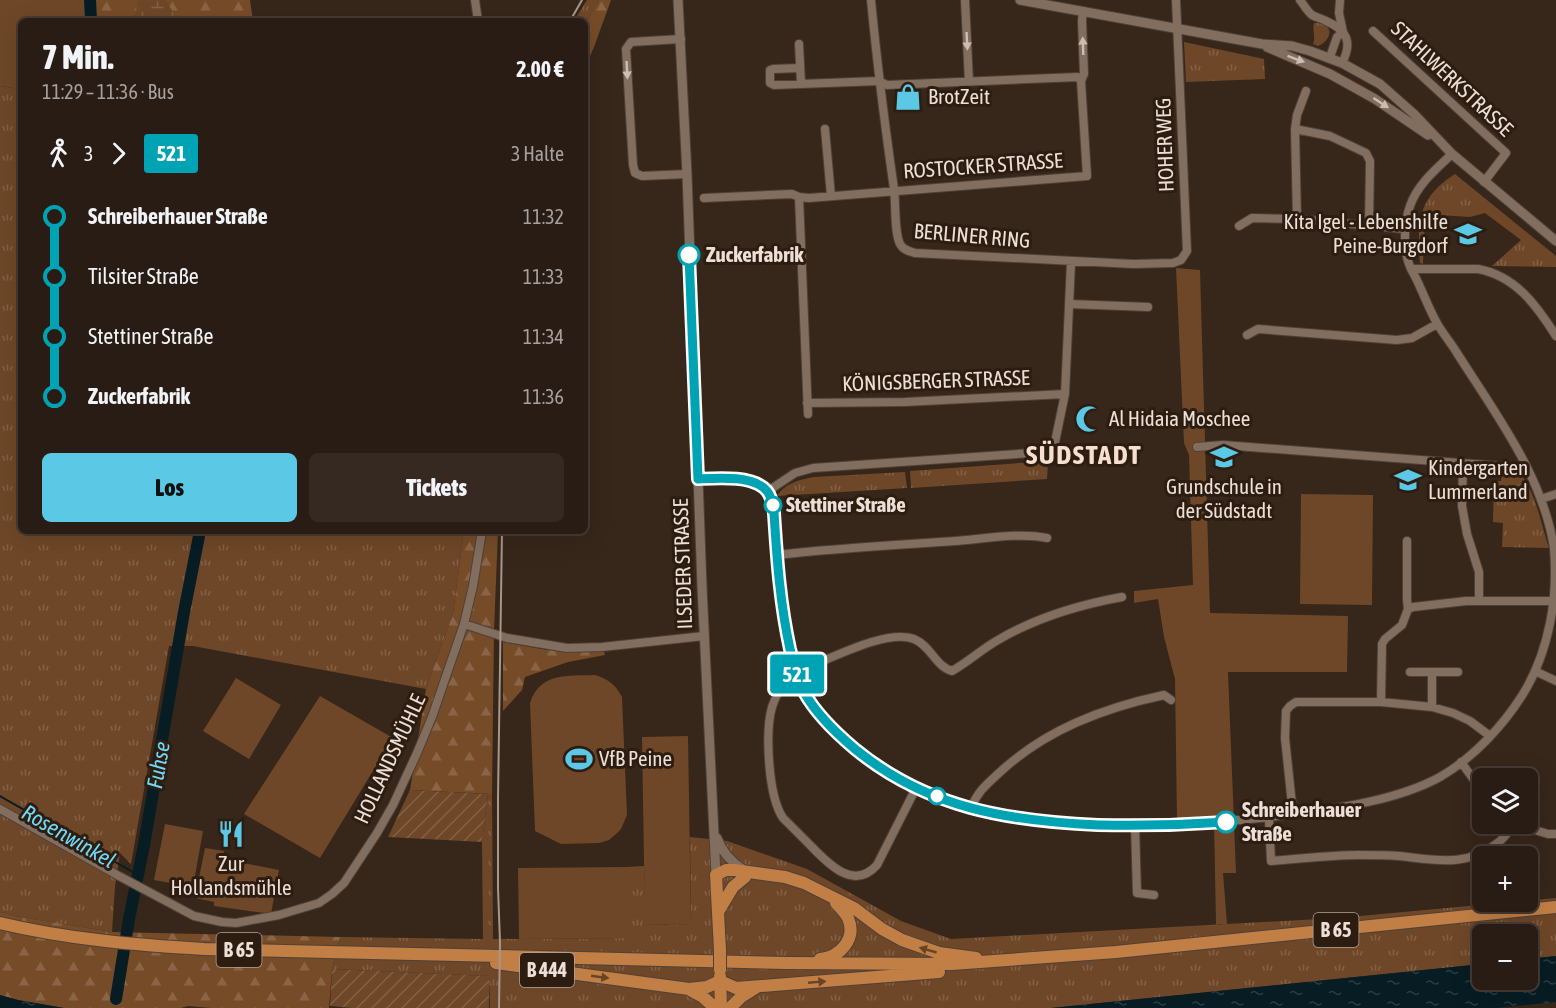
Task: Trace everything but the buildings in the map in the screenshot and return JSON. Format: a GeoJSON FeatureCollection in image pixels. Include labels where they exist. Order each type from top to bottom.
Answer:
{"type":"FeatureCollection","features":[{"type":"Feature","properties":{"kind":"main road"},"geometry":{"type":"LineString","coordinates":[[721,1008],[716,875],[726,870],[794,879],[854,908],[892,935],[914,946],[939,953],[1007,961]]}},
{"type":"Feature","properties":{"kind":"main road"},"geometry":{"type":"LineString","coordinates":[[718,914],[733,887],[749,874]]}},
{"type":"Feature","properties":{"kind":"main road"},"geometry":{"type":"LineString","coordinates":[[787,963],[834,956],[848,941],[849,920],[844,912],[823,893]]}},
{"type":"Feature","properties":{"kind":"main road","name":"B 65"},"geometry":{"type":"LineString","coordinates":[[0,923],[68,936],[204,949],[926,965],[987,963],[1116,952],[1556,907]]}},
{"type":"Feature","properties":{"kind":"main road","name":"B 444"},"geometry":{"type":"LineString","coordinates":[[438,955],[689,989]]}},
{"type":"Feature","properties":{"kind":"main road"},"geometry":{"type":"LineString","coordinates":[[720,975],[736,988],[942,972],[987,963]]}},
{"type":"Feature","properties":{"kind":"main road"},"geometry":{"type":"LineString","coordinates":[[689,989],[707,987],[720,975]]}},
{"type":"Feature","properties":{"kind":"main road"},"geometry":{"type":"LineString","coordinates":[[730,1008],[741,997],[758,987]]}},
{"type":"Feature","properties":{"kind":"main road"},"geometry":{"type":"LineString","coordinates":[[689,989],[703,997],[715,1008]]}},
{"type":"Feature","properties":{"kind":"street"},"geometry":{"type":"LineString","coordinates":[[475,0],[478,18]]}},
{"type":"Feature","properties":{"kind":"street","name":"ILSEDER STRASSE"},"geometry":{"type":"LineString","coordinates":[[678,0],[716,875]]}},
{"type":"Feature","properties":{"kind":"street","name":"BERLINER RING"},"geometry":{"type":"LineString","coordinates":[[871,0],[898,238],[901,246],[915,253],[1071,262],[1133,264],[1173,263],[1180,260]]}},
{"type":"Feature","properties":{"kind":"street"},"geometry":{"type":"LineString","coordinates":[[965,0],[969,82]]}},
{"type":"Feature","properties":{"kind":"street"},"geometry":{"type":"LineString","coordinates":[[1020,0],[1066,4],[1083,11],[1262,44],[1292,46],[1330,57],[1380,84],[1414,114],[1452,154],[1556,241]]}},
{"type":"Feature","properties":{"kind":"street","name":"HOHER WEG"},"geometry":{"type":"LineString","coordinates":[[1176,0],[1187,250],[1180,260]]}},
{"type":"Feature","properties":{"kind":"street"},"geometry":{"type":"LineString","coordinates":[[1300,0],[1313,16],[1326,21],[1348,38],[1348,48],[1342,63],[1330,74]]}},
{"type":"Feature","properties":{"kind":"street"},"geometry":{"type":"LineString","coordinates":[[1340,0],[1338,13],[1343,32]]}},
{"type":"Feature","properties":{"kind":"street","name":"ROSTOCKER STRASSE"},"geometry":{"type":"LineString","coordinates":[[894,191],[1087,176],[1081,81],[1084,74],[1083,11]]}},
{"type":"Feature","properties":{"kind":"street","name":"STAHLWERKSTRASSE"},"geometry":{"type":"LineString","coordinates":[[1373,31],[1506,153],[1485,182]]}},
{"type":"Feature","properties":{"kind":"street"},"geometry":{"type":"LineString","coordinates":[[1330,74],[1330,57],[1337,37],[1343,32]]}},
{"type":"Feature","properties":{"kind":"street"},"geometry":{"type":"LineString","coordinates":[[681,39],[631,42],[626,49],[633,165],[636,173],[642,176],[687,174]]}},
{"type":"Feature","properties":{"kind":"street"},"geometry":{"type":"LineString","coordinates":[[799,44],[801,84]]}},
{"type":"Feature","properties":{"kind":"street"},"geometry":{"type":"LineString","coordinates":[[1262,44],[1330,74],[1374,99],[1443,145]]}},
{"type":"Feature","properties":{"kind":"street"},"geometry":{"type":"LineString","coordinates":[[800,68],[770,70],[770,83],[774,85],[879,81],[887,85],[1078,77],[1081,81]]}},
{"type":"Feature","properties":{"kind":"street"},"geometry":{"type":"LineString","coordinates":[[1297,219],[1295,129],[1306,91]]}},
{"type":"Feature","properties":{"kind":"street"},"geometry":{"type":"LineString","coordinates":[[825,129],[831,196]]}},
{"type":"Feature","properties":{"kind":"street"},"geometry":{"type":"LineString","coordinates":[[1295,129],[1330,135],[1366,153],[1370,161],[1369,225]]}},
{"type":"Feature","properties":{"kind":"street"},"geometry":{"type":"LineString","coordinates":[[698,479],[737,479],[759,485],[768,491],[774,513],[781,603],[796,672],[809,701],[843,739],[882,769],[916,788],[950,802],[1024,819],[1077,824],[1135,825],[1211,823],[1269,818],[1351,806],[1418,788],[1442,776],[1461,762],[1490,736],[1508,715],[1535,671],[1548,634],[1555,602],[1555,553],[1550,525],[1541,499],[1527,468],[1503,426],[1437,324],[1407,256],[1405,229],[1409,208],[1415,194],[1452,154]]}},
{"type":"Feature","properties":{"kind":"street"},"geometry":{"type":"LineString","coordinates":[[704,198],[792,194],[809,198],[894,191]]}},
{"type":"Feature","properties":{"kind":"street"},"geometry":{"type":"LineString","coordinates":[[799,197],[808,414]]}},
{"type":"Feature","properties":{"kind":"street"},"geometry":{"type":"LineString","coordinates":[[1239,226],[1252,218],[1297,219],[1405,229]]}},
{"type":"Feature","properties":{"kind":"street"},"geometry":{"type":"LineString","coordinates":[[768,491],[795,473],[813,468],[1046,452],[1055,442],[1065,394],[1071,262]]}},
{"type":"Feature","properties":{"kind":"street"},"geometry":{"type":"LineString","coordinates":[[1411,269],[1478,269],[1500,276],[1524,293],[1556,336]]}},
{"type":"Feature","properties":{"kind":"street"},"geometry":{"type":"LineString","coordinates":[[1069,304],[1148,307]]}},
{"type":"Feature","properties":{"kind":"street"},"geometry":{"type":"LineString","coordinates":[[1247,335],[1258,329],[1397,340],[1412,338],[1437,324]]}},
{"type":"Feature","properties":{"kind":"street","name":"KÖNIGSBERGER STRASSE"},"geometry":{"type":"LineString","coordinates":[[807,403],[905,402],[1065,394]]}},
{"type":"Feature","properties":{"kind":"street"},"geometry":{"type":"LineString","coordinates":[[1197,447],[1223,444],[1527,468]]}},
{"type":"Feature","properties":{"kind":"street"},"geometry":{"type":"LineString","coordinates":[[1462,463],[1462,506],[1467,534],[1479,572],[1479,601]]}},
{"type":"Feature","properties":{"kind":"street"},"geometry":{"type":"LineString","coordinates":[[1541,499],[1556,494]]}},
{"type":"Feature","properties":{"kind":"street","name":"HOLLANDSMÜHLE"},"geometry":{"type":"LineString","coordinates":[[0,809],[194,916],[237,923],[257,920],[319,903],[344,883],[377,833],[417,753],[464,624],[482,534]]}},
{"type":"Feature","properties":{"kind":"street"},"geometry":{"type":"LineString","coordinates":[[777,555],[1006,537],[1047,538]]}},
{"type":"Feature","properties":{"kind":"street"},"geometry":{"type":"LineString","coordinates":[[1381,702],[1383,644],[1385,639],[1402,625],[1408,609],[1407,541]]}},
{"type":"Feature","properties":{"kind":"street"},"geometry":{"type":"LineString","coordinates":[[916,788],[873,870],[861,876],[853,876],[841,872],[826,862],[783,818],[774,795],[770,738],[772,707],[789,678],[796,672],[871,642],[903,637],[920,642],[945,670],[952,671],[999,639],[1039,619],[1071,608],[1122,597]]}},
{"type":"Feature","properties":{"kind":"street"},"geometry":{"type":"LineString","coordinates":[[1408,609],[1450,602],[1555,602]]}},
{"type":"Feature","properties":{"kind":"street"},"geometry":{"type":"LineString","coordinates":[[464,624],[507,638],[567,648],[602,647],[704,636]]}},
{"type":"Feature","properties":{"kind":"street"},"geometry":{"type":"LineString","coordinates":[[1535,671],[1556,681]]}},
{"type":"Feature","properties":{"kind":"street"},"geometry":{"type":"LineString","coordinates":[[1410,672],[1458,672]]}},
{"type":"Feature","properties":{"kind":"street"},"geometry":{"type":"LineString","coordinates":[[1432,672],[1432,706]]}},
{"type":"Feature","properties":{"kind":"street"},"geometry":{"type":"LineString","coordinates":[[971,808],[982,789],[1008,765],[1070,724],[1114,707],[1164,694],[1172,700]]}},
{"type":"Feature","properties":{"kind":"street"},"geometry":{"type":"LineString","coordinates":[[1293,814],[1285,738],[1287,711],[1290,705],[1296,702],[1381,702],[1432,706],[1470,721],[1490,736]]}},
{"type":"Feature","properties":{"kind":"street"},"geometry":{"type":"LineString","coordinates":[[1461,762],[1472,777]]}},
{"type":"Feature","properties":{"kind":"street"},"geometry":{"type":"LineString","coordinates":[[1269,818],[1271,861],[1357,855],[1399,856],[1439,861],[1455,860],[1484,850],[1500,841],[1506,834]]}},
{"type":"Feature","properties":{"kind":"street"},"geometry":{"type":"LineString","coordinates":[[1135,825],[1137,892],[1154,895]]}},
{"type":"Feature","properties":{"kind":"street"},"geometry":{"type":"LineString","coordinates":[[1538,831],[1556,834]]}},
{"type":"Feature","properties":{"kind":"street"},"geometry":{"type":"LineString","coordinates":[[715,833],[729,859],[749,874]]}},
{"type":"Feature","properties":{"kind":"green space"},"geometry":{"type":"Polygon","coordinates":[[[0,0],[84,0],[84,18],[18,18],[18,89],[0,86],[0,0]]]}},
{"type":"Feature","properties":{"kind":"green space"},"geometry":{"type":"Polygon","coordinates":[[[84,0],[250,0],[253,18],[84,18],[84,0]]]}},
{"type":"Feature","properties":{"kind":"green space"},"geometry":{"type":"Polygon","coordinates":[[[137,0],[166,0],[176,18],[128,18],[136,13],[137,0]]]}},
{"type":"Feature","properties":{"kind":"green space"},"geometry":{"type":"Polygon","coordinates":[[[587,0],[599,0],[588,20],[588,18],[576,18],[587,0]]]}},
{"type":"Feature","properties":{"kind":"green space"},"geometry":{"type":"Polygon","coordinates":[[[599,0],[611,0],[588,60],[588,20],[599,0]]]}},
{"type":"Feature","properties":{"kind":"green space"},"geometry":{"type":"Polygon","coordinates":[[[1314,23],[1324,24],[1329,31],[1326,40],[1318,46],[1313,44],[1314,23]]]}},
{"type":"Feature","properties":{"kind":"green space"},"geometry":{"type":"Polygon","coordinates":[[[1184,42],[1264,59],[1265,79],[1186,82],[1184,42]]]}},
{"type":"Feature","properties":{"kind":"green space"},"geometry":{"type":"Polygon","coordinates":[[[0,86],[18,89],[18,534],[464,534],[453,613],[426,689],[193,646],[169,646],[131,864],[120,853],[112,932],[0,912],[0,86]]]}},
{"type":"Feature","properties":{"kind":"green space"},"geometry":{"type":"Polygon","coordinates":[[[1455,174],[1556,256],[1556,267],[1492,266],[1521,240],[1485,213],[1470,217],[1425,214],[1423,264],[1420,263],[1419,227],[1427,201],[1438,187],[1455,174]]]}},
{"type":"Feature","properties":{"kind":"green space"},"geometry":{"type":"Polygon","coordinates":[[[1176,268],[1200,270],[1210,613],[1348,616],[1347,672],[1228,672],[1236,873],[1223,873],[1227,924],[1216,924],[1214,819],[1177,820],[1175,679],[1164,637],[1158,599],[1134,603],[1134,591],[1193,585],[1189,455],[1184,443],[1176,268]]]}},
{"type":"Feature","properties":{"kind":"green space"},"geometry":{"type":"Polygon","coordinates":[[[1043,458],[1048,462],[1047,479],[911,488],[910,471],[1035,462],[1043,458]]]}},
{"type":"Feature","properties":{"kind":"green space"},"geometry":{"type":"Polygon","coordinates":[[[905,472],[907,488],[777,496],[788,485],[814,477],[905,472]]]}},
{"type":"Feature","properties":{"kind":"green space"},"geometry":{"type":"Polygon","coordinates":[[[1502,472],[1520,474],[1530,489],[1549,548],[1502,547],[1503,523],[1493,522],[1494,481],[1501,481],[1502,472]]]}},
{"type":"Feature","properties":{"kind":"green space"},"geometry":{"type":"Polygon","coordinates":[[[1301,494],[1373,495],[1372,605],[1300,604],[1301,494]]]}},
{"type":"Feature","properties":{"kind":"green space"},"geometry":{"type":"Polygon","coordinates":[[[464,534],[498,534],[492,794],[410,790],[426,689],[453,613],[464,534]]]}},
{"type":"Feature","properties":{"kind":"green space"},"geometry":{"type":"Polygon","coordinates":[[[503,642],[547,650],[603,650],[605,655],[568,662],[525,677],[522,690],[503,711],[503,642]]]}},
{"type":"Feature","properties":{"kind":"green space","name":"VfB Peine"},"geometry":{"type":"Polygon","coordinates":[[[595,675],[611,683],[622,697],[627,815],[621,829],[609,840],[599,843],[561,844],[535,831],[530,703],[535,693],[548,681],[565,676],[595,675]]]}},
{"type":"Feature","properties":{"kind":"green space"},"geometry":{"type":"Polygon","coordinates":[[[236,678],[281,705],[249,759],[203,731],[236,678]]]}},
{"type":"Feature","properties":{"kind":"green space"},"geometry":{"type":"Polygon","coordinates":[[[320,696],[393,738],[320,858],[244,814],[320,696]]]}},
{"type":"Feature","properties":{"kind":"green space"},"geometry":{"type":"Polygon","coordinates":[[[688,736],[691,924],[645,925],[642,737],[688,736]]]}},
{"type":"Feature","properties":{"kind":"green space"},"geometry":{"type":"Polygon","coordinates":[[[410,790],[488,794],[482,842],[388,837],[410,790]]]}},
{"type":"Feature","properties":{"kind":"green space"},"geometry":{"type":"Polygon","coordinates":[[[488,794],[492,794],[493,939],[627,938],[627,867],[644,866],[646,925],[691,924],[690,837],[727,841],[807,869],[901,921],[951,939],[1338,918],[1472,906],[1472,912],[1538,912],[1538,900],[1556,898],[1556,956],[1538,958],[1538,924],[1472,924],[1472,965],[1051,1008],[490,1008],[489,976],[332,969],[340,937],[483,939],[482,842],[488,794]]]}},
{"type":"Feature","properties":{"kind":"green space"},"geometry":{"type":"Polygon","coordinates":[[[165,824],[203,831],[193,887],[154,880],[165,824]]]}},
{"type":"Feature","properties":{"kind":"green space"},"geometry":{"type":"Polygon","coordinates":[[[205,848],[224,851],[223,859],[279,870],[271,914],[214,906],[214,902],[195,898],[205,848]]]}},
{"type":"Feature","properties":{"kind":"green space"},"geometry":{"type":"Polygon","coordinates":[[[627,867],[627,938],[519,939],[518,868],[627,867]]]}},
{"type":"Feature","properties":{"kind":"green space"},"geometry":{"type":"Polygon","coordinates":[[[0,912],[112,932],[340,937],[332,969],[329,1008],[188,1006],[181,1008],[64,1008],[0,995],[0,912]]]}},
{"type":"Feature","properties":{"kind":"green space"},"geometry":{"type":"Polygon","coordinates":[[[332,969],[489,976],[489,1008],[330,1006],[332,969]]]}},
{"type":"Feature","properties":{"kind":"water"},"geometry":{"type":"Polygon","coordinates":[[[1556,956],[1556,1002],[1497,1008],[1051,1008],[1472,965],[1472,990],[1538,990],[1538,958],[1556,956]]]}},
{"type":"Feature","properties":{"kind":"water"},"geometry":{"type":"Polygon","coordinates":[[[0,995],[18,1000],[64,1008],[0,1008],[0,995]]]}},
{"type":"Feature","properties":{"kind":"waterway","name":"Fuhse"},"geometry":{"type":"LineString","coordinates":[[90,0],[91,18]]}},
{"type":"Feature","properties":{"kind":"waterway","name":"Fuhse"},"geometry":{"type":"LineString","coordinates":[[116,999],[199,534]]}},
{"type":"Feature","properties":{"kind":"waterway","name":"Rosenwinkel"},"geometry":{"type":"LineString","coordinates":[[0,796],[138,875]]}},
{"type":"Feature","properties":{"kind":"railway"},"geometry":{"type":"LineString","coordinates":[[572,18],[582,0]]}},
{"type":"Feature","properties":{"kind":"railway"},"geometry":{"type":"LineString","coordinates":[[499,1008],[498,798],[502,534]]}},
{"type":"Feature","properties":{"kind":"bus line","name":"521"},"geometry":{"type":"LineString","coordinates":[[689,255],[698,479],[737,479],[759,485],[768,491],[774,513],[780,599],[796,672],[809,701],[822,717],[843,739],[865,757],[899,779],[934,796],[991,814],[1062,823],[1179,825],[1226,822]]}},
{"type":"Feature","properties":{"kind":"place","name":"BrotZeit"},"geometry":{"type":"Point","coordinates":[908,97]}},
{"type":"Feature","properties":{"kind":"place","name":"Kita Igel - Lebenshilfe Peine-Burgdorf"},"geometry":{"type":"Point","coordinates":[1468,234]}},
{"type":"Feature","properties":{"kind":"place","name":"Zuckerfabrik"},"geometry":{"type":"Point","coordinates":[689,255]}},
{"type":"Feature","properties":{"kind":"place","name":"Al Hidaia Moschee"},"geometry":{"type":"Point","coordinates":[1089,419]}},
{"type":"Feature","properties":{"kind":"place","name":"Grundschule in der Südstadt"},"geometry":{"type":"Point","coordinates":[1224,457]}},
{"type":"Feature","properties":{"kind":"place","name":"Kindergarten Lummerland"},"geometry":{"type":"Point","coordinates":[1408,480]}},
{"type":"Feature","properties":{"kind":"place","name":"Stettiner Straße"},"geometry":{"type":"Point","coordinates":[773,505]}},
{"type":"Feature","properties":{"kind":"place","name":"VfB Peine"},"geometry":{"type":"Point","coordinates":[579,759]}},
{"type":"Feature","properties":{"kind":"place","name":"Schreiberhauer Straße"},"geometry":{"type":"Point","coordinates":[1226,822]}},
{"type":"Feature","properties":{"kind":"place","name":"Zur Hollandsmühle"},"geometry":{"type":"Point","coordinates":[231,834]}},
{"type":"Feature","properties":{"kind":"district","name":"SÜDSTADT"},"geometry":{"type":"Point","coordinates":[1084,455]}}]}
